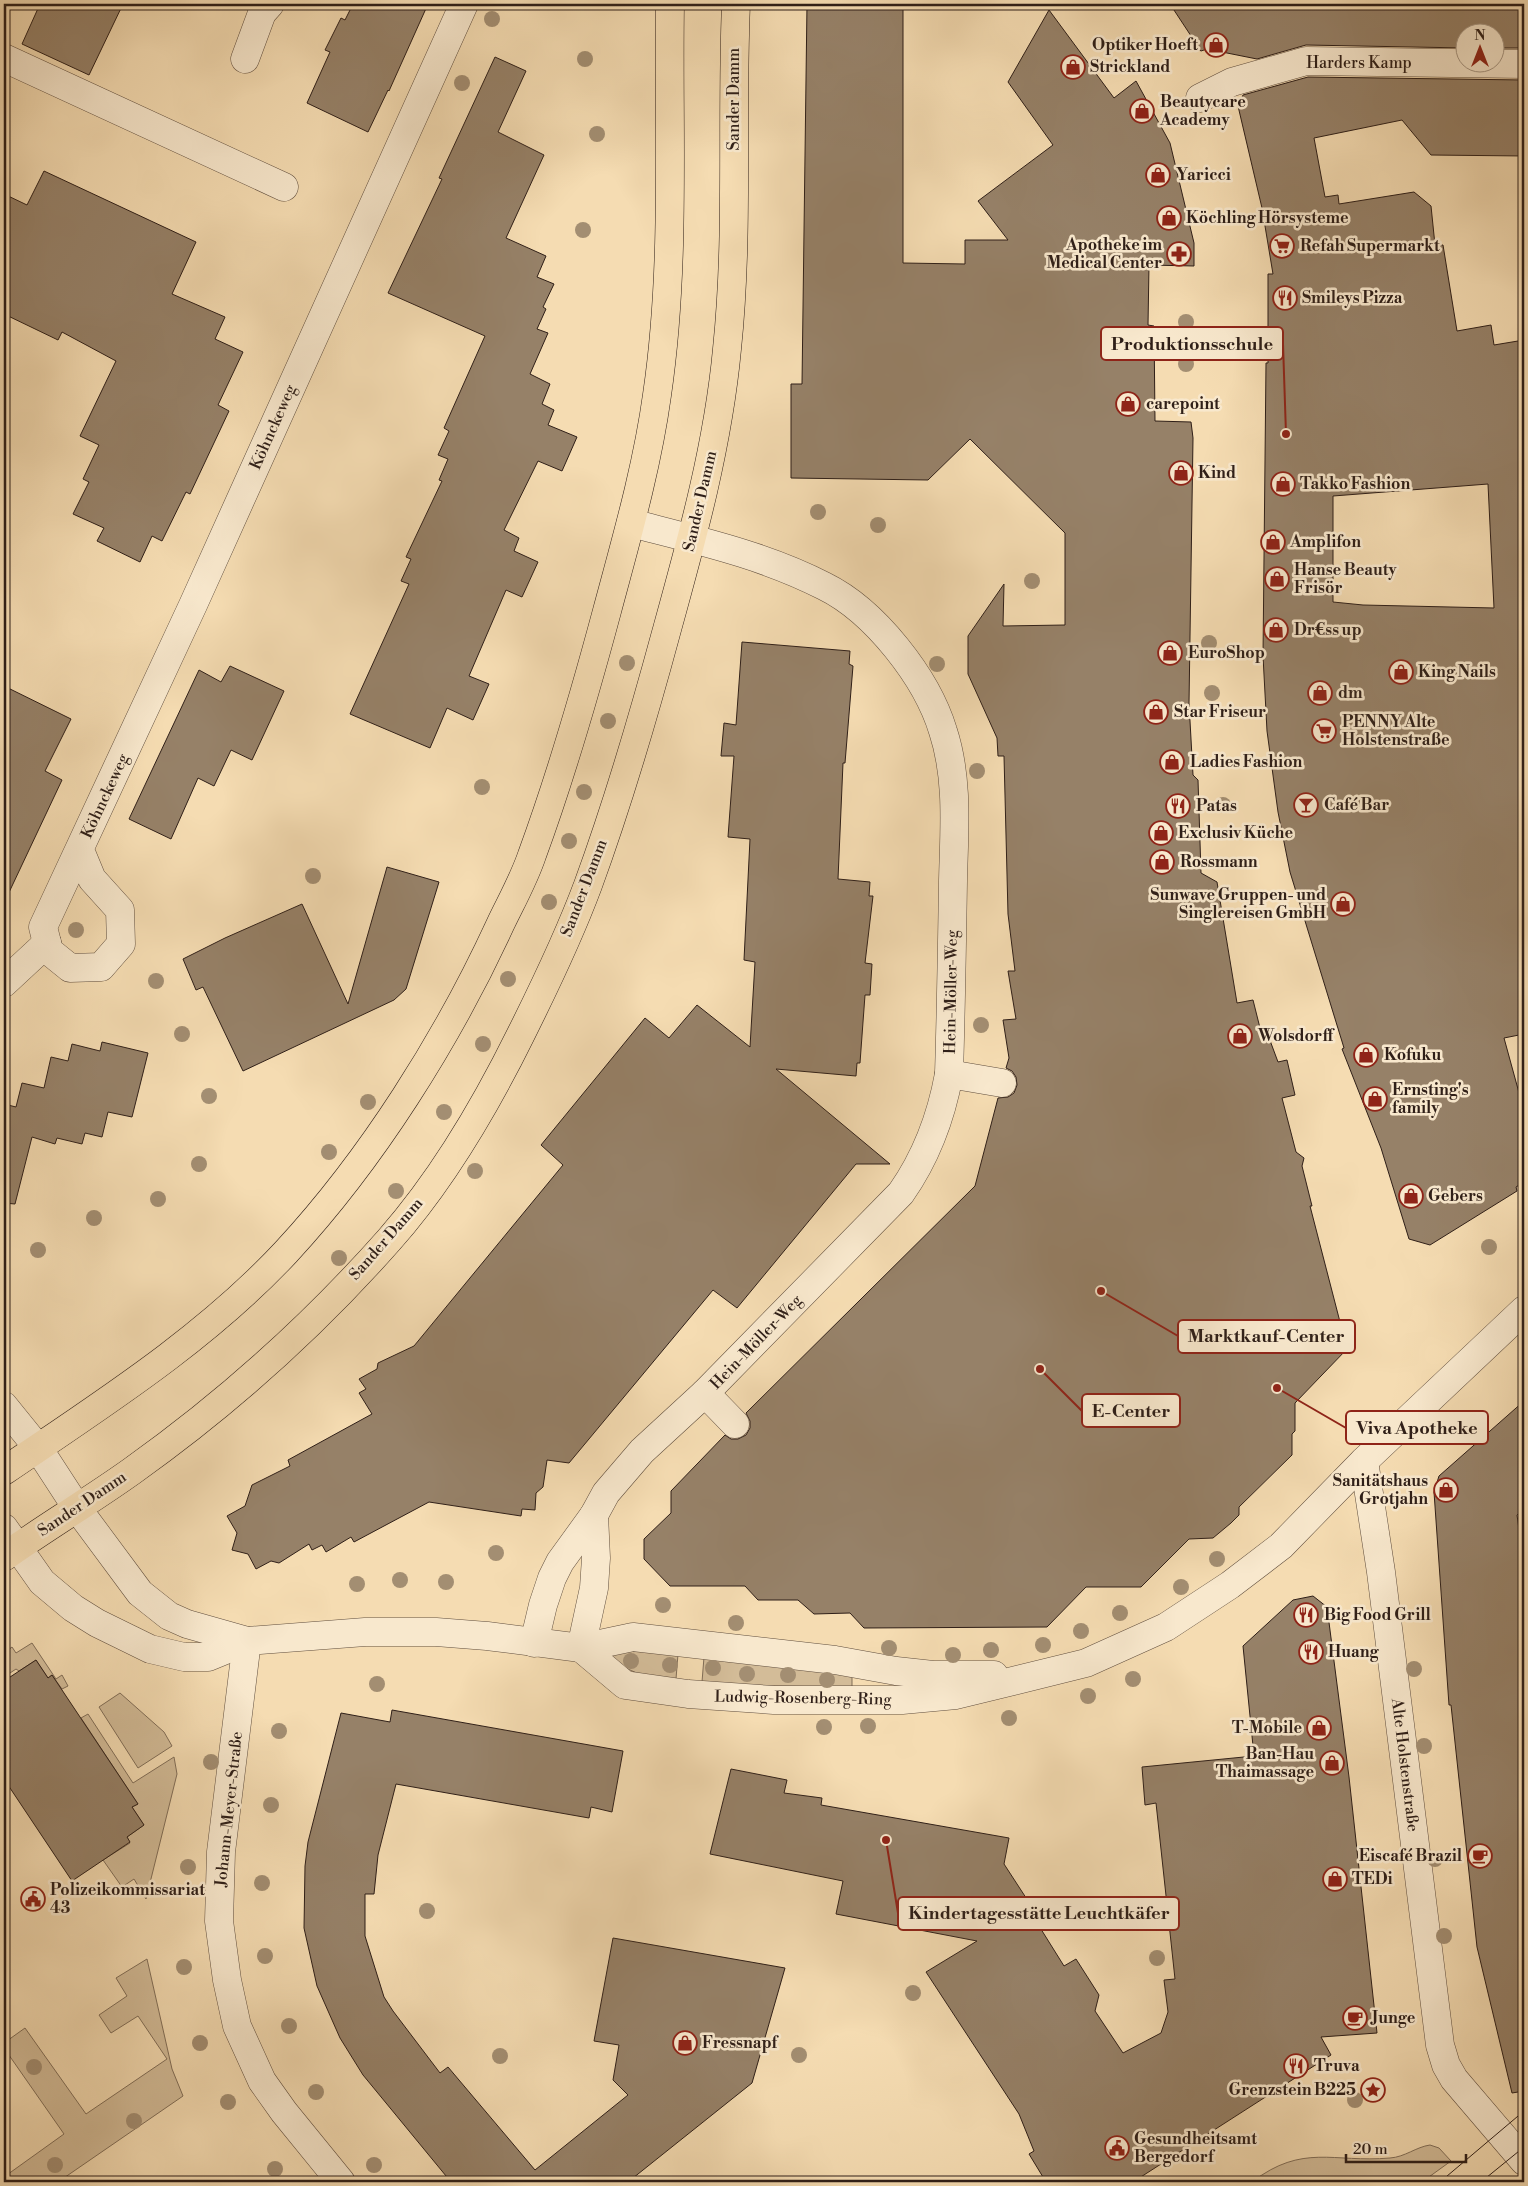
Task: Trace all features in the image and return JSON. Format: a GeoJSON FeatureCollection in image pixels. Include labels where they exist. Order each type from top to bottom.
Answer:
{"type":"FeatureCollection","features":[{"type":"Feature","properties":{"kind":"main road"},"geometry":{"type":"LineString","coordinates":[[4,1471],[118,1393],[206,1328],[285,1253],[364,1154],[422,1069],[480,969],[531,859],[586,687],[631,523],[650,439],[658,393],[667,287],[670,161],[670,4]]}},
{"type":"Feature","properties":{"kind":"main road","name":"Sander Damm"},"geometry":{"type":"LineString","coordinates":[[8,1545],[77,1508],[206,1415],[264,1365],[329,1304],[391,1238],[439,1176],[480,1111],[536,1004],[587,888],[646,707],[692,539],[711,458],[728,347],[733,262],[736,4]]}},
{"type":"Feature","properties":{"kind":"street"},"geometry":{"type":"LineString","coordinates":[[245,59],[262,12],[270,4]]}},
{"type":"Feature","properties":{"kind":"street","name":"Köhnckeweg"},"geometry":{"type":"LineString","coordinates":[[80,850],[92,879],[120,910],[121,944],[101,967],[70,968],[49,951],[43,927],[193,606],[464,4]]}},
{"type":"Feature","properties":{"kind":"street"},"geometry":{"type":"LineString","coordinates":[[4,58],[284,187]]}},
{"type":"Feature","properties":{"kind":"street","name":"Harders Kamp"},"geometry":{"type":"LineString","coordinates":[[1200,98],[1232,82],[1306,61],[1524,64]]}},
{"type":"Feature","properties":{"kind":"street","name":"Hein-Möller-Weg"},"geometry":{"type":"LineString","coordinates":[[534,1643],[540,1614],[552,1578],[569,1549],[594,1515],[606,1493],[642,1451],[705,1393],[901,1193],[919,1168],[944,1106],[950,1074],[954,790],[944,732],[921,681],[880,628],[855,606],[825,586],[781,567],[692,539],[631,523]]}},
{"type":"Feature","properties":{"kind":"street"},"geometry":{"type":"LineString","coordinates":[[4,983],[47,943]]}},
{"type":"Feature","properties":{"kind":"street"},"geometry":{"type":"LineString","coordinates":[[950,1074],[1002,1082]]}},
{"type":"Feature","properties":{"kind":"street","name":"Ludwig-Rosenberg-Ring"},"geometry":{"type":"LineString","coordinates":[[581,1648],[625,1685],[688,1694],[774,1700],[902,1700],[956,1695],[1086,1663],[1166,1627],[1230,1585],[1282,1546],[1364,1461],[1524,1310]]}},
{"type":"Feature","properties":{"kind":"street"},"geometry":{"type":"LineString","coordinates":[[705,1393],[735,1424]]}},
{"type":"Feature","properties":{"kind":"street","name":"Ludwig-Rosenberg-Ring"},"geometry":{"type":"LineString","coordinates":[[4,1406],[38,1448],[77,1508],[140,1593],[169,1616],[187,1624],[247,1641]]}},
{"type":"Feature","properties":{"kind":"street","name":"Alte Holstenstraße"},"geometry":{"type":"LineString","coordinates":[[1364,1461],[1381,1572],[1440,2045],[1446,2065],[1454,2079],[1524,2161]]}},
{"type":"Feature","properties":{"kind":"street"},"geometry":{"type":"LineString","coordinates":[[581,1648],[594,1588],[596,1558],[594,1515]]}},
{"type":"Feature","properties":{"kind":"street","name":"Ludwig-Rosenberg-Ring"},"geometry":{"type":"LineString","coordinates":[[8,1545],[59,1598],[97,1622],[150,1649],[184,1657],[208,1657],[247,1641],[365,1632],[436,1632],[487,1636],[581,1648],[633,1637],[826,1659],[933,1675],[1036,1676]]}},
{"type":"Feature","properties":{"kind":"street","name":"Johann-Meyer-Straße"},"geometry":{"type":"LineString","coordinates":[[247,1641],[222,1852],[219,1921],[228,1980],[237,2026],[262,2081],[284,2112],[341,2182]]}},
{"type":"Feature","properties":{"kind":"shaded area"},"geometry":{"type":"Polygon","coordinates":[[[32,1643],[56,1679],[62,1675],[68,1686],[62,1689],[52,1675],[48,1678],[36,1660],[19,1671],[16,1669],[4,1677],[4,1653],[12,1647],[16,1653],[32,1643]]]}},
{"type":"Feature","properties":{"kind":"shaded area"},"geometry":{"type":"Polygon","coordinates":[[[606,1649],[678,1654],[676,1679],[639,1674],[619,1665],[606,1649]]]}},
{"type":"Feature","properties":{"kind":"shaded area"},"geometry":{"type":"Polygon","coordinates":[[[704,1657],[852,1674],[852,1687],[756,1686],[702,1682],[704,1657]]]}},
{"type":"Feature","properties":{"kind":"shaded area"},"geometry":{"type":"Polygon","coordinates":[[[120,1693],[164,1732],[172,1746],[138,1768],[99,1707],[120,1693]]]}},
{"type":"Feature","properties":{"kind":"shaded area"},"geometry":{"type":"Polygon","coordinates":[[[88,1714],[133,1783],[174,1757],[177,1774],[146,1899],[134,1879],[122,1887],[103,1860],[130,1843],[127,1837],[144,1825],[132,1807],[138,1804],[81,1718],[88,1714]]]}},
{"type":"Feature","properties":{"kind":"shaded area"},"geometry":{"type":"Polygon","coordinates":[[[147,1959],[172,2069],[183,2096],[58,2182],[4,2182],[4,2177],[64,2134],[4,2048],[4,2043],[25,2028],[86,2114],[167,2059],[138,2016],[111,2033],[99,2015],[127,1996],[116,1978],[147,1959]]]}},
{"type":"Feature","properties":{"kind":"shaded area"},"geometry":{"type":"Polygon","coordinates":[[[1430,2145],[1439,2148],[1451,2161],[1422,2182],[1252,2182],[1287,2162],[1319,2157],[1390,2158],[1430,2145]]]}},
{"type":"Feature","properties":{"kind":"building"},"geometry":{"type":"Polygon","coordinates":[[[40,4],[123,4],[89,75],[22,44],[40,4]]]}},
{"type":"Feature","properties":{"kind":"building"},"geometry":{"type":"Polygon","coordinates":[[[353,4],[428,4],[389,91],[368,132],[307,103],[330,52],[325,50],[341,18],[345,20],[353,4]]]}},
{"type":"Feature","properties":{"kind":"building"},"geometry":{"type":"Polygon","coordinates":[[[807,4],[903,4],[903,263],[965,264],[965,240],[1008,240],[978,201],[1053,145],[1008,82],[1049,10],[1114,98],[1136,81],[1170,143],[1194,243],[1194,266],[1149,265],[1148,325],[1154,326],[1155,421],[1191,422],[1193,438],[1189,703],[1193,775],[1198,780],[1201,873],[1217,882],[1237,1003],[1253,1000],[1260,1028],[1265,1027],[1278,1062],[1287,1060],[1295,1095],[1282,1098],[1296,1152],[1304,1158],[1302,1166],[1312,1206],[1310,1206],[1347,1349],[1295,1403],[1295,1431],[1292,1434],[1292,1455],[1239,1507],[1239,1515],[1231,1523],[1213,1538],[1189,1539],[1141,1587],[1086,1587],[1047,1627],[864,1628],[850,1613],[814,1614],[798,1600],[758,1600],[745,1586],[670,1586],[644,1559],[644,1539],[671,1513],[671,1491],[725,1435],[731,1439],[738,1439],[746,1435],[750,1428],[750,1421],[746,1413],[975,1186],[998,1098],[1008,1097],[1014,1093],[1017,1085],[1016,1077],[1012,1071],[1006,1068],[1009,1058],[1003,1020],[1016,1019],[1008,971],[1015,971],[1008,914],[1004,756],[998,756],[997,738],[968,674],[968,636],[1004,584],[1003,626],[1065,625],[1065,533],[970,439],[928,480],[791,478],[791,384],[802,384],[807,4]]]}},
{"type":"Feature","properties":{"kind":"building"},"geometry":{"type":"Polygon","coordinates":[[[1170,4],[1524,4],[1524,48],[1506,48],[1506,22],[1456,22],[1456,48],[1306,45],[1257,59],[1207,49],[1201,51],[1197,48],[1170,4]]]}},
{"type":"Feature","properties":{"kind":"building"},"geometry":{"type":"Polygon","coordinates":[[[495,57],[526,71],[498,132],[544,155],[506,238],[546,256],[537,277],[554,284],[543,307],[546,309],[537,329],[548,333],[530,374],[550,384],[542,404],[554,410],[548,425],[577,437],[562,471],[538,461],[504,530],[519,538],[514,551],[538,562],[522,597],[506,590],[469,676],[489,684],[473,720],[447,708],[430,748],[350,714],[409,584],[401,581],[411,559],[406,557],[442,481],[439,480],[448,459],[438,455],[449,431],[444,428],[485,336],[388,293],[442,179],[439,178],[495,57]]]}},
{"type":"Feature","properties":{"kind":"building"},"geometry":{"type":"Polygon","coordinates":[[[1308,77],[1524,80],[1524,156],[1431,155],[1402,120],[1314,138],[1325,197],[1338,195],[1339,204],[1414,192],[1431,206],[1435,245],[1443,245],[1457,331],[1491,325],[1494,345],[1524,340],[1524,1034],[1504,1038],[1524,1111],[1524,1182],[1516,1187],[1517,1191],[1430,1245],[1409,1239],[1381,1148],[1342,1049],[1344,1048],[1290,872],[1278,812],[1267,731],[1263,656],[1268,274],[1273,274],[1262,208],[1238,106],[1243,95],[1308,77]],[[1488,484],[1333,496],[1333,602],[1363,605],[1494,608],[1488,484]]]}},
{"type":"Feature","properties":{"kind":"building"},"geometry":{"type":"Polygon","coordinates":[[[44,171],[196,242],[172,294],[225,317],[215,339],[243,352],[218,405],[229,411],[190,494],[186,492],[162,541],[152,536],[140,562],[97,541],[104,528],[73,514],[89,482],[83,479],[99,445],[80,436],[116,361],[62,332],[58,340],[4,314],[4,194],[27,205],[44,171]]]}},
{"type":"Feature","properties":{"kind":"building"},"geometry":{"type":"Polygon","coordinates":[[[742,642],[850,651],[849,664],[853,666],[845,763],[843,763],[838,879],[870,882],[869,896],[873,896],[865,963],[872,964],[870,995],[865,995],[860,1063],[857,1063],[856,1076],[776,1069],[890,1164],[856,1164],[737,1308],[713,1290],[569,1463],[547,1460],[543,1487],[536,1493],[535,1510],[522,1509],[521,1516],[429,1502],[354,1542],[351,1537],[326,1552],[322,1545],[312,1550],[309,1544],[279,1563],[271,1561],[256,1569],[248,1554],[232,1550],[237,1533],[227,1516],[245,1506],[252,1485],[290,1466],[288,1460],[372,1414],[359,1393],[366,1389],[359,1379],[377,1369],[378,1363],[414,1346],[563,1165],[541,1145],[645,1018],[669,1038],[697,1005],[750,1047],[755,962],[744,960],[750,839],[728,837],[734,756],[721,756],[724,723],[736,725],[742,642]]]}},
{"type":"Feature","properties":{"kind":"building"},"geometry":{"type":"Polygon","coordinates":[[[230,666],[284,691],[252,760],[231,750],[214,786],[198,778],[171,839],[129,819],[199,670],[221,682],[230,666]]]}},
{"type":"Feature","properties":{"kind":"building"},"geometry":{"type":"Polygon","coordinates":[[[4,686],[71,719],[45,771],[62,780],[4,903],[4,686]]]}},
{"type":"Feature","properties":{"kind":"building"},"geometry":{"type":"Polygon","coordinates":[[[387,867],[439,882],[406,989],[394,1000],[243,1071],[203,987],[196,990],[183,959],[302,904],[348,1004],[387,867]]]}},
{"type":"Feature","properties":{"kind":"building"},"geometry":{"type":"Polygon","coordinates":[[[102,1042],[148,1053],[132,1117],[108,1112],[102,1137],[85,1133],[82,1144],[57,1138],[55,1144],[32,1137],[15,1204],[4,1203],[4,1104],[16,1107],[22,1083],[44,1088],[51,1057],[68,1061],[72,1044],[100,1051],[102,1042]]]}},
{"type":"Feature","properties":{"kind":"building"},"geometry":{"type":"Polygon","coordinates":[[[1524,1401],[1524,1509],[1517,1515],[1524,1565],[1524,2091],[1512,2093],[1477,1947],[1451,1705],[1449,1705],[1434,1492],[1439,1476],[1524,1401]]]}},
{"type":"Feature","properties":{"kind":"building"},"geometry":{"type":"Polygon","coordinates":[[[1313,1596],[1327,1607],[1349,1777],[1377,2033],[1321,2037],[1331,2055],[1133,2182],[1046,2182],[1029,2154],[1034,2151],[1019,2114],[926,1972],[977,1941],[836,1914],[843,1881],[710,1854],[731,1769],[787,1780],[784,1793],[822,1798],[821,1805],[1009,1838],[1004,1864],[1032,1907],[1029,1910],[1064,1966],[1076,1959],[1099,1995],[1095,2011],[1123,2053],[1161,2033],[1168,2012],[1164,1980],[1175,1979],[1156,1803],[1145,1805],[1142,1767],[1254,1756],[1243,1646],[1293,1600],[1313,1596]]]}},
{"type":"Feature","properties":{"kind":"building"},"geometry":{"type":"Polygon","coordinates":[[[36,1660],[48,1678],[52,1675],[138,1804],[132,1807],[144,1825],[127,1837],[130,1842],[72,1881],[4,1779],[4,1681],[36,1660]]]}},
{"type":"Feature","properties":{"kind":"building"},"geometry":{"type":"Polygon","coordinates":[[[392,1710],[623,1751],[612,1812],[591,1807],[589,1818],[396,1784],[378,1855],[374,1894],[365,1894],[365,1936],[384,1997],[440,2073],[448,2067],[535,2170],[628,2095],[613,2080],[619,2045],[594,2041],[613,1938],[785,1968],[752,2083],[628,2182],[451,2182],[363,2075],[340,2038],[317,1986],[304,1928],[305,1866],[308,1842],[341,1713],[390,1722],[392,1710]]]}},
{"type":"Feature","properties":{"kind":"tram line"},"geometry":{"type":"LineString","coordinates":[[1440,2182],[1524,2111]]}},
{"type":"Feature","properties":{"kind":"tram line"},"geometry":{"type":"LineString","coordinates":[[1481,2182],[1524,2147]]}},
{"type":"Feature","properties":{"kind":"place","name":"Optiker Hoeft"},"geometry":{"type":"Point","coordinates":[1216,45]}},
{"type":"Feature","properties":{"kind":"place","name":"Strickland"},"geometry":{"type":"Point","coordinates":[1073,67]}},
{"type":"Feature","properties":{"kind":"place","name":"Beautycare Academy"},"geometry":{"type":"Point","coordinates":[1142,111]}},
{"type":"Feature","properties":{"kind":"place","name":"Yaricci"},"geometry":{"type":"Point","coordinates":[1158,175]}},
{"type":"Feature","properties":{"kind":"place","name":"Köchling Hörsysteme"},"geometry":{"type":"Point","coordinates":[1169,218]}},
{"type":"Feature","properties":{"kind":"place","name":"Refah Supermarkt"},"geometry":{"type":"Point","coordinates":[1282,246]}},
{"type":"Feature","properties":{"kind":"place","name":"Apotheke im Medical Center"},"geometry":{"type":"Point","coordinates":[1179,254]}},
{"type":"Feature","properties":{"kind":"place","name":"Smileys Pizza"},"geometry":{"type":"Point","coordinates":[1285,298]}},
{"type":"Feature","properties":{"kind":"place","name":"carepoint"},"geometry":{"type":"Point","coordinates":[1128,404]}},
{"type":"Feature","properties":{"kind":"place","name":"Produktionsschule"},"geometry":{"type":"Point","coordinates":[1286,434]}},
{"type":"Feature","properties":{"kind":"place","name":"Kind"},"geometry":{"type":"Point","coordinates":[1181,473]}},
{"type":"Feature","properties":{"kind":"place","name":"Takko Fashion"},"geometry":{"type":"Point","coordinates":[1283,484]}},
{"type":"Feature","properties":{"kind":"place","name":"Amplifon"},"geometry":{"type":"Point","coordinates":[1273,542]}},
{"type":"Feature","properties":{"kind":"place","name":"Hanse Beauty Frisör"},"geometry":{"type":"Point","coordinates":[1277,579]}},
{"type":"Feature","properties":{"kind":"place","name":"Dr€ss up"},"geometry":{"type":"Point","coordinates":[1276,630]}},
{"type":"Feature","properties":{"kind":"place","name":"EuroShop"},"geometry":{"type":"Point","coordinates":[1170,653]}},
{"type":"Feature","properties":{"kind":"place","name":"King Nails"},"geometry":{"type":"Point","coordinates":[1401,672]}},
{"type":"Feature","properties":{"kind":"place","name":"dm"},"geometry":{"type":"Point","coordinates":[1320,693]}},
{"type":"Feature","properties":{"kind":"place","name":"Star Friseur"},"geometry":{"type":"Point","coordinates":[1156,712]}},
{"type":"Feature","properties":{"kind":"place","name":"PENNY Alte Holstenstraße"},"geometry":{"type":"Point","coordinates":[1324,731]}},
{"type":"Feature","properties":{"kind":"place","name":"Ladies Fashion"},"geometry":{"type":"Point","coordinates":[1172,762]}},
{"type":"Feature","properties":{"kind":"place","name":"Café Bar"},"geometry":{"type":"Point","coordinates":[1306,805]}},
{"type":"Feature","properties":{"kind":"place","name":"Patas"},"geometry":{"type":"Point","coordinates":[1178,806]}},
{"type":"Feature","properties":{"kind":"place","name":"Exclusiv Küche"},"geometry":{"type":"Point","coordinates":[1161,833]}},
{"type":"Feature","properties":{"kind":"place","name":"Rossmann"},"geometry":{"type":"Point","coordinates":[1162,862]}},
{"type":"Feature","properties":{"kind":"place","name":"Sunwave Gruppen- und Singlereisen GmbH"},"geometry":{"type":"Point","coordinates":[1343,904]}},
{"type":"Feature","properties":{"kind":"place","name":"Wolsdorff"},"geometry":{"type":"Point","coordinates":[1240,1036]}},
{"type":"Feature","properties":{"kind":"place","name":"Kofuku"},"geometry":{"type":"Point","coordinates":[1366,1055]}},
{"type":"Feature","properties":{"kind":"place","name":"Ernsting's family"},"geometry":{"type":"Point","coordinates":[1375,1099]}},
{"type":"Feature","properties":{"kind":"place","name":"Gebers"},"geometry":{"type":"Point","coordinates":[1411,1196]}},
{"type":"Feature","properties":{"kind":"place","name":"Marktkauf-Center"},"geometry":{"type":"Point","coordinates":[1101,1291]}},
{"type":"Feature","properties":{"kind":"place","name":"E-Center"},"geometry":{"type":"Point","coordinates":[1040,1369]}},
{"type":"Feature","properties":{"kind":"place","name":"Viva Apotheke"},"geometry":{"type":"Point","coordinates":[1277,1388]}},
{"type":"Feature","properties":{"kind":"place","name":"Sanitätshaus Grotjahn"},"geometry":{"type":"Point","coordinates":[1446,1490]}},
{"type":"Feature","properties":{"kind":"place","name":"Big Food Grill"},"geometry":{"type":"Point","coordinates":[1306,1615]}},
{"type":"Feature","properties":{"kind":"place","name":"Huang"},"geometry":{"type":"Point","coordinates":[1311,1652]}},
{"type":"Feature","properties":{"kind":"place","name":"T-Mobile"},"geometry":{"type":"Point","coordinates":[1319,1728]}},
{"type":"Feature","properties":{"kind":"place","name":"Ban-Hau Thaimassage"},"geometry":{"type":"Point","coordinates":[1332,1763]}},
{"type":"Feature","properties":{"kind":"place","name":"Kindertagesstätte Leuchtkäfer"},"geometry":{"type":"Point","coordinates":[886,1840]}},
{"type":"Feature","properties":{"kind":"place","name":"Eiscafé Brazil"},"geometry":{"type":"Point","coordinates":[1480,1856]}},
{"type":"Feature","properties":{"kind":"place","name":"TEDi"},"geometry":{"type":"Point","coordinates":[1335,1879]}},
{"type":"Feature","properties":{"kind":"place","name":"Polizeikommissariat 43"},"geometry":{"type":"Point","coordinates":[33,1899]}},
{"type":"Feature","properties":{"kind":"place","name":"Junge"},"geometry":{"type":"Point","coordinates":[1355,2018]}},
{"type":"Feature","properties":{"kind":"place","name":"Fressnapf"},"geometry":{"type":"Point","coordinates":[685,2043]}},
{"type":"Feature","properties":{"kind":"place","name":"Truva"},"geometry":{"type":"Point","coordinates":[1296,2066]}},
{"type":"Feature","properties":{"kind":"place","name":"Grenzstein B225"},"geometry":{"type":"Point","coordinates":[1373,2090]}},
{"type":"Feature","properties":{"kind":"place","name":"Gesundheitsamt Bergedorf"},"geometry":{"type":"Point","coordinates":[1117,2148]}}]}
